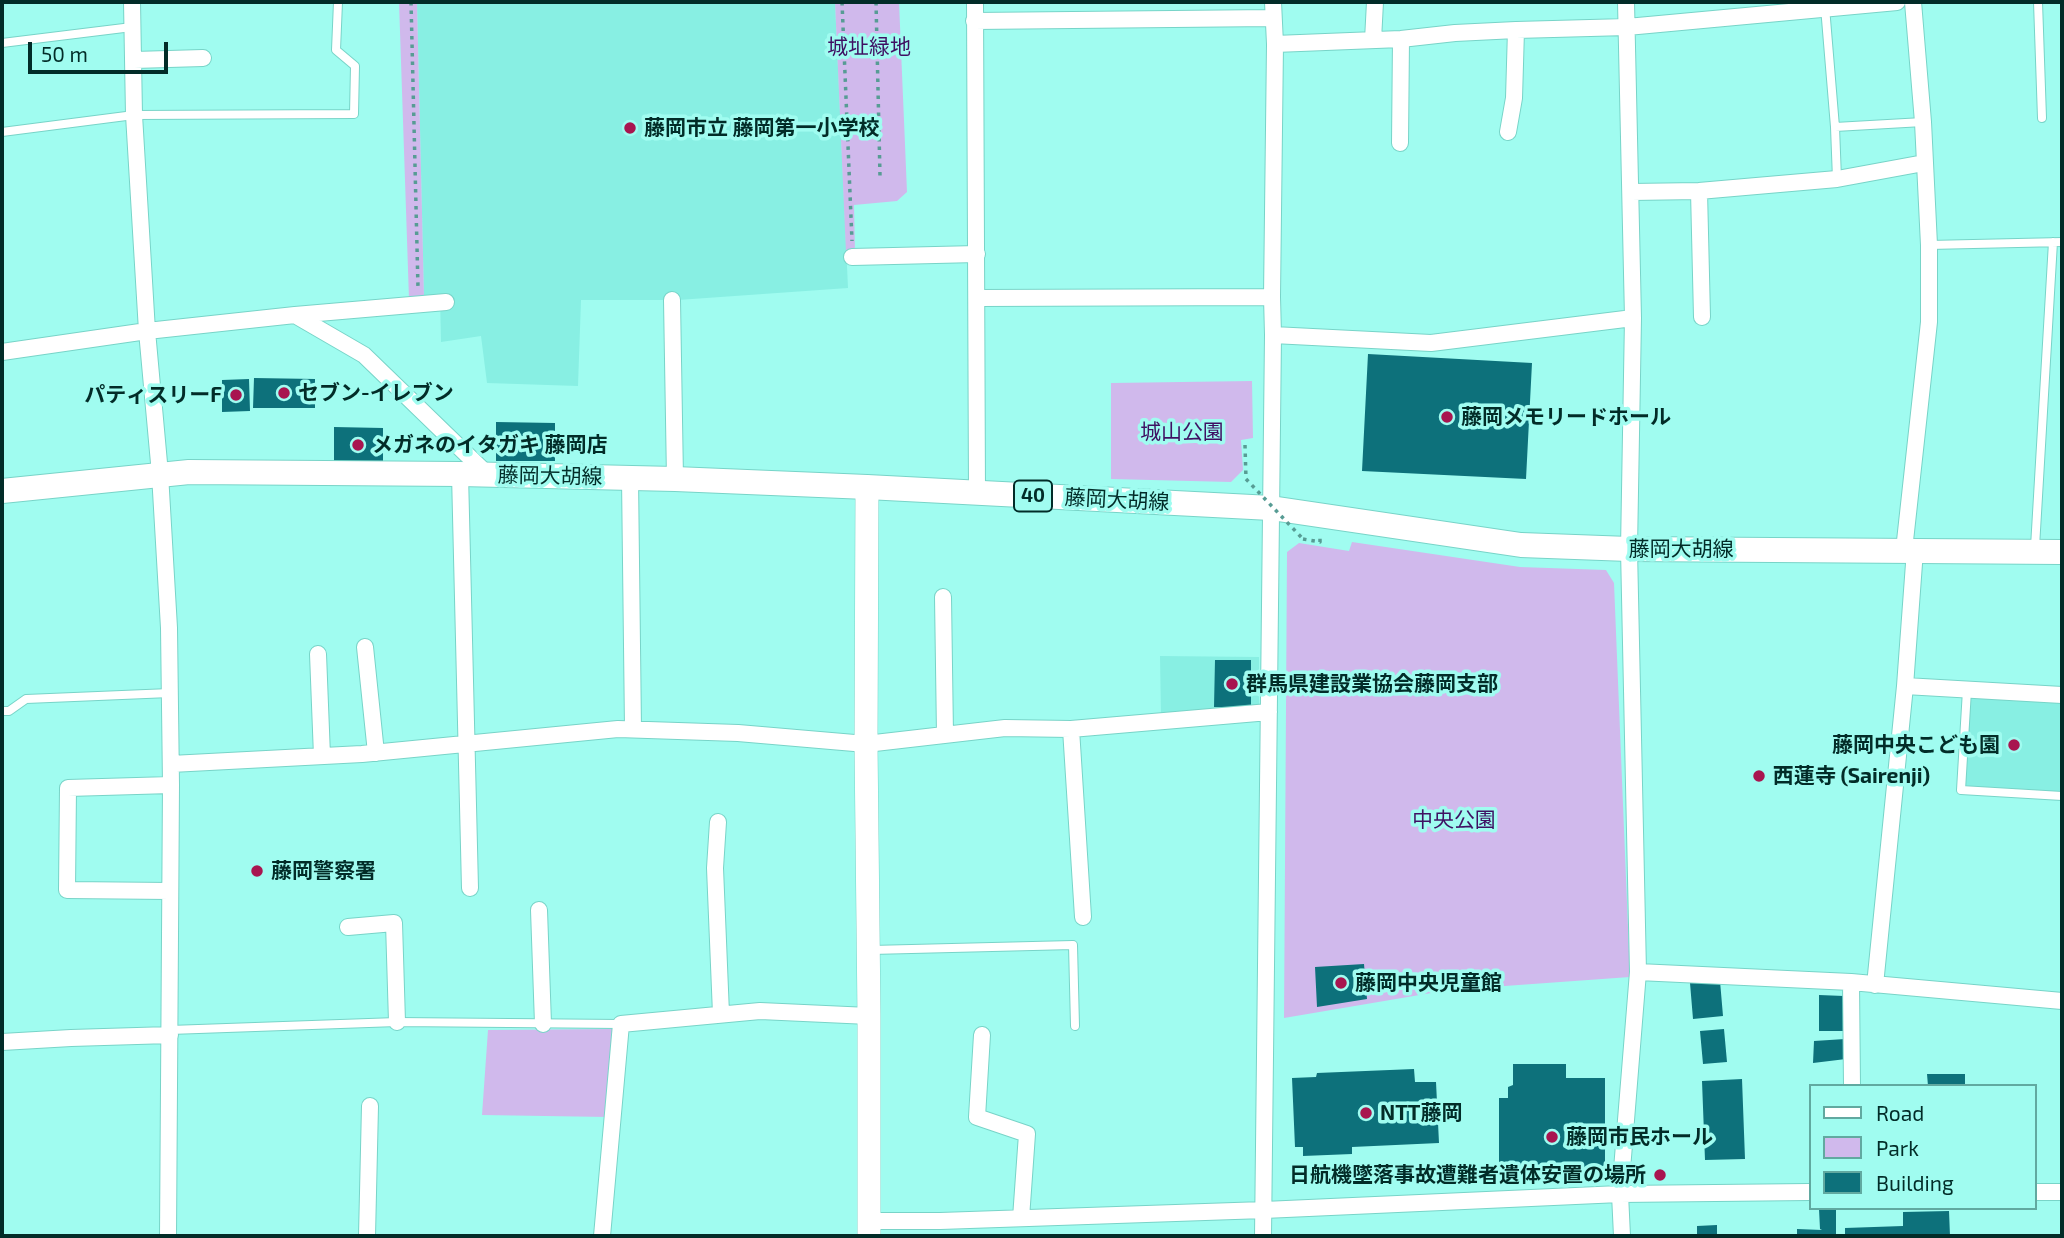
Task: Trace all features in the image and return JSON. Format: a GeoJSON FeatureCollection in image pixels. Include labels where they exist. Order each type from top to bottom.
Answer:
{"type":"FeatureCollection","features":[{"type":"Feature","properties":{"kind":"main road","name":"藤岡大胡線"},"geometry":{"type":"LineString","coordinates":[[2,491],[202,472],[675,479],[1271,508],[1521,545],[1629,549],[2062,552]]}},
{"type":"Feature","properties":{"kind":"street"},"geometry":{"type":"LineString","coordinates":[[132,2],[134,115],[169,628],[171,785],[168,1236]]}},
{"type":"Feature","properties":{"kind":"street"},"geometry":{"type":"LineString","coordinates":[[975,2],[977,492]]}},
{"type":"Feature","properties":{"kind":"street"},"geometry":{"type":"LineString","coordinates":[[1373,40],[1375,2]]}},
{"type":"Feature","properties":{"kind":"street"},"geometry":{"type":"LineString","coordinates":[[1622,1236],[1620,1194],[1638,972],[1629,549],[1633,318],[1626,2]]}},
{"type":"Feature","properties":{"kind":"street"},"geometry":{"type":"LineString","coordinates":[[1275,44],[1401,39],[1516,30],[1627,27],[1851,4],[1897,2]]}},
{"type":"Feature","properties":{"kind":"street"},"geometry":{"type":"LineString","coordinates":[[1875,985],[1905,686],[1910,550],[1929,322],[1929,245],[1923,122],[1913,2]]}},
{"type":"Feature","properties":{"kind":"street"},"geometry":{"type":"LineString","coordinates":[[974,21],[1273,10],[1273,335],[1263,1236]]}},
{"type":"Feature","properties":{"kind":"street"},"geometry":{"type":"LineString","coordinates":[[1508,132],[1514,99],[1516,30]]}},
{"type":"Feature","properties":{"kind":"street"},"geometry":{"type":"LineString","coordinates":[[1400,143],[1401,39]]}},
{"type":"Feature","properties":{"kind":"street"},"geometry":{"type":"LineString","coordinates":[[134,60],[202,58]]}},
{"type":"Feature","properties":{"kind":"street"},"geometry":{"type":"LineString","coordinates":[[1631,191],[1699,191],[1837,179],[1924,163]]}},
{"type":"Feature","properties":{"kind":"street"},"geometry":{"type":"LineString","coordinates":[[1699,191],[1702,317]]}},
{"type":"Feature","properties":{"kind":"street"},"geometry":{"type":"LineString","coordinates":[[852,257],[976,254]]}},
{"type":"Feature","properties":{"kind":"street"},"geometry":{"type":"LineString","coordinates":[[977,298],[1272,297]]}},
{"type":"Feature","properties":{"kind":"street"},"geometry":{"type":"LineString","coordinates":[[672,300],[675,479]]}},
{"type":"Feature","properties":{"kind":"street"},"geometry":{"type":"LineString","coordinates":[[2,352],[147,331],[446,302]]}},
{"type":"Feature","properties":{"kind":"street"},"geometry":{"type":"LineString","coordinates":[[295,315],[364,355],[488,475]]}},
{"type":"Feature","properties":{"kind":"street"},"geometry":{"type":"LineString","coordinates":[[1273,335],[1431,343],[1633,318]]}},
{"type":"Feature","properties":{"kind":"street"},"geometry":{"type":"LineString","coordinates":[[460,474],[470,888]]}},
{"type":"Feature","properties":{"kind":"street"},"geometry":{"type":"LineString","coordinates":[[631,478],[633,729]]}},
{"type":"Feature","properties":{"kind":"street"},"geometry":{"type":"LineString","coordinates":[[867,487],[869,1229],[1021,1218],[1620,1194],[1808,1192]]}},
{"type":"Feature","properties":{"kind":"street"},"geometry":{"type":"LineString","coordinates":[[943,597],[945,735]]}},
{"type":"Feature","properties":{"kind":"street"},"geometry":{"type":"LineString","coordinates":[[365,647],[376,753]]}},
{"type":"Feature","properties":{"kind":"street"},"geometry":{"type":"LineString","coordinates":[[318,654],[321,756]]}},
{"type":"Feature","properties":{"kind":"street"},"geometry":{"type":"LineString","coordinates":[[1905,686],[2062,695]]}},
{"type":"Feature","properties":{"kind":"street"},"geometry":{"type":"LineString","coordinates":[[171,764],[376,753],[633,729],[738,733],[866,744],[1005,728],[1071,729],[1269,712]]}},
{"type":"Feature","properties":{"kind":"street"},"geometry":{"type":"LineString","coordinates":[[1071,729],[1083,917]]}},
{"type":"Feature","properties":{"kind":"street"},"geometry":{"type":"LineString","coordinates":[[170,891],[68,890],[68,788],[171,785]]}},
{"type":"Feature","properties":{"kind":"street"},"geometry":{"type":"LineString","coordinates":[[718,822],[715,868],[721,1014]]}},
{"type":"Feature","properties":{"kind":"street"},"geometry":{"type":"LineString","coordinates":[[539,910],[543,1024]]}},
{"type":"Feature","properties":{"kind":"street"},"geometry":{"type":"LineString","coordinates":[[348,926],[394,923],[397,1022]]}},
{"type":"Feature","properties":{"kind":"street"},"geometry":{"type":"LineString","coordinates":[[1638,972],[1851,982],[2062,1001]]}},
{"type":"Feature","properties":{"kind":"street"},"geometry":{"type":"LineString","coordinates":[[1851,982],[1852,1084]]}},
{"type":"Feature","properties":{"kind":"street"},"geometry":{"type":"LineString","coordinates":[[603,1236],[621,1024],[760,1011],[869,1016]]}},
{"type":"Feature","properties":{"kind":"street"},"geometry":{"type":"LineString","coordinates":[[2,1042],[170,1032]]}},
{"type":"Feature","properties":{"kind":"street"},"geometry":{"type":"LineString","coordinates":[[982,1035],[977,1118],[1027,1134],[1021,1218]]}},
{"type":"Feature","properties":{"kind":"street"},"geometry":{"type":"LineString","coordinates":[[367,1236],[370,1106]]}},
{"type":"Feature","properties":{"kind":"street"},"geometry":{"type":"LineString","coordinates":[[2036,1192],[2062,1192]]}},
{"type":"Feature","properties":{"kind":"lane"},"geometry":{"type":"LineString","coordinates":[[2,132],[134,115],[354,114],[355,66],[336,50],[338,2]]}},
{"type":"Feature","properties":{"kind":"lane"},"geometry":{"type":"LineString","coordinates":[[2038,2],[2042,118]]}},
{"type":"Feature","properties":{"kind":"lane"},"geometry":{"type":"LineString","coordinates":[[1825,7],[1837,179]]}},
{"type":"Feature","properties":{"kind":"lane"},"geometry":{"type":"LineString","coordinates":[[2,43],[132,27]]}},
{"type":"Feature","properties":{"kind":"lane"},"geometry":{"type":"LineString","coordinates":[[1835,127],[1923,122]]}},
{"type":"Feature","properties":{"kind":"lane"},"geometry":{"type":"LineString","coordinates":[[1929,245],[2057,242],[2035,550]]}},
{"type":"Feature","properties":{"kind":"lane"},"geometry":{"type":"LineString","coordinates":[[1967,690],[1961,790],[2062,796]]}},
{"type":"Feature","properties":{"kind":"lane"},"geometry":{"type":"LineString","coordinates":[[2,711],[9,710],[26,699],[170,693]]}},
{"type":"Feature","properties":{"kind":"lane"},"geometry":{"type":"LineString","coordinates":[[868,950],[1073,944],[1075,1026]]}},
{"type":"Feature","properties":{"kind":"lane"},"geometry":{"type":"LineString","coordinates":[[170,1032],[397,1022],[621,1024]]}},
{"type":"Feature","properties":{"kind":"path"},"geometry":{"type":"LineString","coordinates":[[411,2],[418,304]]}},
{"type":"Feature","properties":{"kind":"path"},"geometry":{"type":"LineString","coordinates":[[842,2],[852,257]]}},
{"type":"Feature","properties":{"kind":"path"},"geometry":{"type":"LineString","coordinates":[[876,2],[880,176]]}},
{"type":"Feature","properties":{"kind":"path"},"geometry":{"type":"LineString","coordinates":[[1245,445],[1246,480],[1303,539],[1320,542],[1320,537]]}},
{"type":"Feature","properties":{"kind":"path"},"geometry":{"type":"LineString","coordinates":[[1246,460],[1252,460]]}},
{"type":"Feature","properties":{"kind":"shaded area","name":"藤岡市立 藤岡第一小学校"},"geometry":{"type":"Polygon","coordinates":[[[417,2],[835,2],[848,288],[678,300],[581,300],[578,386],[487,383],[481,336],[441,342],[440,296],[424,297],[417,2]]]}},
{"type":"Feature","properties":{"kind":"shaded area"},"geometry":{"type":"Polygon","coordinates":[[[1160,656],[1259,657],[1259,706],[1161,716],[1160,656]]]}},
{"type":"Feature","properties":{"kind":"shaded area","name":"藤岡中央こども園"},"geometry":{"type":"Polygon","coordinates":[[[1970,697],[2062,702],[2062,794],[1963,789],[1970,697]]]}},
{"type":"Feature","properties":{"kind":"green space"},"geometry":{"type":"Polygon","coordinates":[[[399,2],[417,2],[424,297],[409,299],[399,2]]]}},
{"type":"Feature","properties":{"kind":"green space","name":"城址緑地"},"geometry":{"type":"Polygon","coordinates":[[[835,2],[899,2],[907,192],[897,201],[854,205],[855,253],[846,253],[835,2]]]}},
{"type":"Feature","properties":{"kind":"green space","name":"城山公園"},"geometry":{"type":"Polygon","coordinates":[[[1252,381],[1253,438],[1241,440],[1243,470],[1231,482],[1111,479],[1111,383],[1252,381]]]}},
{"type":"Feature","properties":{"kind":"green space","name":"中央公園"},"geometry":{"type":"Polygon","coordinates":[[[1352,542],[1520,567],[1606,570],[1614,583],[1630,977],[1449,990],[1284,1018],[1287,552],[1299,543],[1349,551],[1352,542]]]}},
{"type":"Feature","properties":{"kind":"green space"},"geometry":{"type":"Polygon","coordinates":[[[614,1029],[608,1117],[482,1115],[488,1030],[614,1029]]]}},
{"type":"Feature","properties":{"kind":"building","name":"藤岡メモリードホール"},"geometry":{"type":"Polygon","coordinates":[[[1368,354],[1532,363],[1526,479],[1362,471],[1368,354]]]}},
{"type":"Feature","properties":{"kind":"building","name":"セブン-イレブン"},"geometry":{"type":"Polygon","coordinates":[[[254,378],[315,379],[315,408],[253,408],[254,378]]]}},
{"type":"Feature","properties":{"kind":"building","name":"パティスリーF"},"geometry":{"type":"Polygon","coordinates":[[[249,379],[250,411],[222,412],[222,380],[249,379]]]}},
{"type":"Feature","properties":{"kind":"building"},"geometry":{"type":"Polygon","coordinates":[[[496,422],[555,423],[555,461],[496,461],[496,422]]]}},
{"type":"Feature","properties":{"kind":"building","name":"メガネのイタガキ 藤岡店"},"geometry":{"type":"Polygon","coordinates":[[[334,427],[383,428],[383,462],[334,462],[334,427]]]}},
{"type":"Feature","properties":{"kind":"building","name":"群馬県建設業協会藤岡支部"},"geometry":{"type":"Polygon","coordinates":[[[1215,660],[1251,660],[1251,708],[1214,707],[1215,660]]]}},
{"type":"Feature","properties":{"kind":"building","name":"藤岡中央児童館"},"geometry":{"type":"Polygon","coordinates":[[[1364,964],[1367,999],[1317,1007],[1315,967],[1364,964]]]}},
{"type":"Feature","properties":{"kind":"building"},"geometry":{"type":"Polygon","coordinates":[[[1720,981],[1723,1016],[1693,1019],[1690,983],[1720,981]]]}},
{"type":"Feature","properties":{"kind":"building"},"geometry":{"type":"Polygon","coordinates":[[[1819,995],[1844,996],[1846,1031],[1819,1031],[1819,995]]]}},
{"type":"Feature","properties":{"kind":"building"},"geometry":{"type":"Polygon","coordinates":[[[1724,1029],[1727,1062],[1703,1064],[1700,1031],[1724,1029]]]}},
{"type":"Feature","properties":{"kind":"building"},"geometry":{"type":"Polygon","coordinates":[[[1845,1039],[1846,1059],[1813,1063],[1814,1041],[1845,1039]]]}},
{"type":"Feature","properties":{"kind":"building","name":"藤岡市民ホール"},"geometry":{"type":"Polygon","coordinates":[[[1513,1064],[1566,1064],[1566,1078],[1605,1078],[1605,1177],[1499,1177],[1499,1098],[1508,1098],[1508,1087],[1513,1085],[1513,1064]]]}},
{"type":"Feature","properties":{"kind":"building","name":"NTT藤岡"},"geometry":{"type":"Polygon","coordinates":[[[1414,1069],[1415,1082],[1436,1082],[1439,1143],[1352,1147],[1352,1154],[1303,1156],[1303,1147],[1295,1147],[1292,1078],[1316,1077],[1317,1073],[1414,1069]]]}},
{"type":"Feature","properties":{"kind":"building"},"geometry":{"type":"Polygon","coordinates":[[[1927,1074],[1965,1074],[1965,1084],[1928,1084],[1927,1074]]]}},
{"type":"Feature","properties":{"kind":"building"},"geometry":{"type":"Polygon","coordinates":[[[1742,1079],[1745,1159],[1705,1160],[1702,1081],[1742,1079]]]}},
{"type":"Feature","properties":{"kind":"building"},"geometry":{"type":"Polygon","coordinates":[[[1819,1210],[1836,1210],[1836,1236],[1797,1236],[1797,1229],[1822,1230],[1819,1210]]]}},
{"type":"Feature","properties":{"kind":"building"},"geometry":{"type":"Polygon","coordinates":[[[1949,1211],[1950,1236],[1845,1236],[1845,1228],[1903,1226],[1903,1212],[1949,1211]]]}},
{"type":"Feature","properties":{"kind":"building"},"geometry":{"type":"Polygon","coordinates":[[[1717,1225],[1717,1236],[1697,1236],[1697,1226],[1717,1225]]]}},
{"type":"Feature","properties":{"kind":"place","name":"藤岡市立 藤岡第一小学校"},"geometry":{"type":"Point","coordinates":[630,128]}},
{"type":"Feature","properties":{"kind":"place","name":"セブン-イレブン"},"geometry":{"type":"Point","coordinates":[284,393]}},
{"type":"Feature","properties":{"kind":"place","name":"パティスリーF"},"geometry":{"type":"Point","coordinates":[236,395]}},
{"type":"Feature","properties":{"kind":"place","name":"藤岡メモリードホール"},"geometry":{"type":"Point","coordinates":[1447,417]}},
{"type":"Feature","properties":{"kind":"place","name":"メガネのイタガキ 藤岡店"},"geometry":{"type":"Point","coordinates":[358,445]}},
{"type":"Feature","properties":{"kind":"place","name":"群馬県建設業協会藤岡支部"},"geometry":{"type":"Point","coordinates":[1232,684]}},
{"type":"Feature","properties":{"kind":"place","name":"藤岡中央こども園"},"geometry":{"type":"Point","coordinates":[2014,745]}},
{"type":"Feature","properties":{"kind":"place","name":"西蓮寺 (Sairenji)"},"geometry":{"type":"Point","coordinates":[1759,776]}},
{"type":"Feature","properties":{"kind":"place","name":"藤岡警察署"},"geometry":{"type":"Point","coordinates":[257,871]}},
{"type":"Feature","properties":{"kind":"place","name":"藤岡中央児童館"},"geometry":{"type":"Point","coordinates":[1341,983]}},
{"type":"Feature","properties":{"kind":"place","name":"NTT藤岡"},"geometry":{"type":"Point","coordinates":[1366,1113]}},
{"type":"Feature","properties":{"kind":"place","name":"藤岡市民ホール"},"geometry":{"type":"Point","coordinates":[1552,1137]}},
{"type":"Feature","properties":{"kind":"place","name":"日航機墜落事故遭難者遺体安置の場所"},"geometry":{"type":"Point","coordinates":[1660,1175]}}]}
